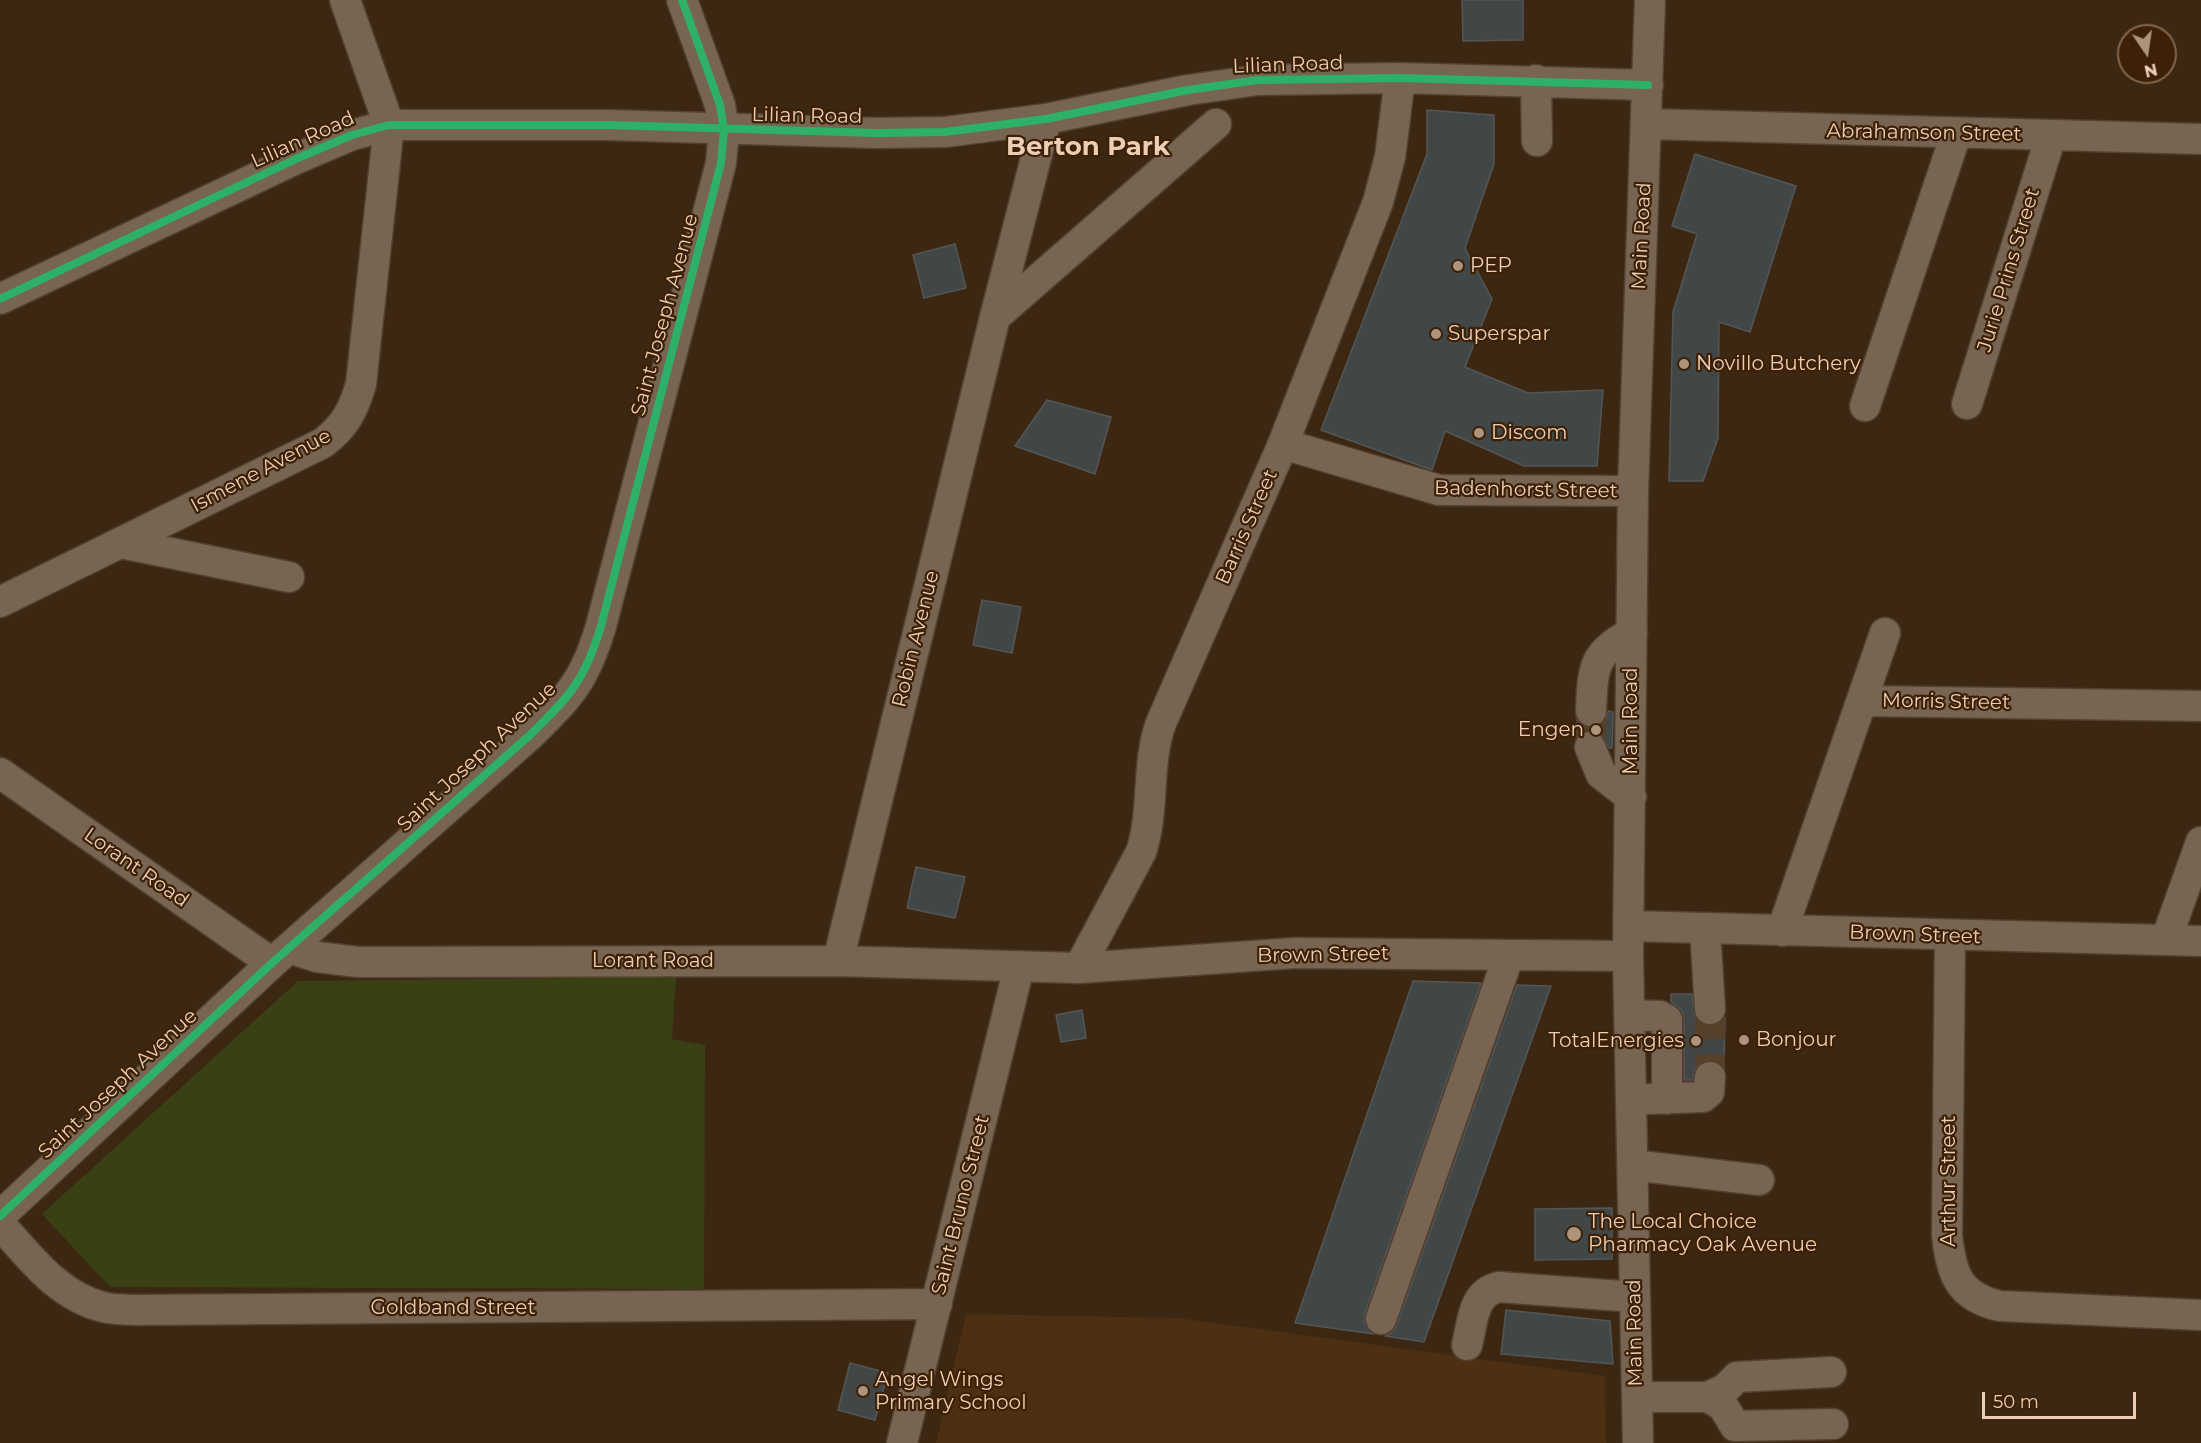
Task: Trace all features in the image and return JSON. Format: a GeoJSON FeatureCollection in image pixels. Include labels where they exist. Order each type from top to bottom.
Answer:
{"type":"FeatureCollection","features":[{"type":"Feature","properties":{"kind":"street"},"geometry":{"type":"LineString","coordinates":[[345,0],[389,125]]}},
{"type":"Feature","properties":{"kind":"street"},"geometry":{"type":"LineString","coordinates":[[682,0],[712,82],[724,130]]}},
{"type":"Feature","properties":{"kind":"street","name":"Main Road"},"geometry":{"type":"LineString","coordinates":[[1638,1443],[1629,926],[1636,337],[1647,124],[1650,0]]}},
{"type":"Feature","properties":{"kind":"street","name":"Lilian Road"},"geometry":{"type":"LineString","coordinates":[[0,299],[298,158],[352,135],[389,125],[607,125],[724,130],[945,132],[1046,118],[1229,82],[1400,78],[1536,80],[1648,85]]}},
{"type":"Feature","properties":{"kind":"street","name":"Barris Street"},"geometry":{"type":"LineString","coordinates":[[1079,968],[1141,852],[1146,836],[1156,738],[1283,444],[1378,202],[1390,157],[1400,78]]}},
{"type":"Feature","properties":{"kind":"street"},"geometry":{"type":"LineString","coordinates":[[1536,80],[1537,141]]}},
{"type":"Feature","properties":{"kind":"street","name":"Robin Avenue"},"geometry":{"type":"LineString","coordinates":[[838,961],[995,317],[1046,118]]}},
{"type":"Feature","properties":{"kind":"street"},"geometry":{"type":"LineString","coordinates":[[995,317],[1216,124]]}},
{"type":"Feature","properties":{"kind":"street","name":"Abrahamson Street"},"geometry":{"type":"LineString","coordinates":[[1647,124],[2201,140]]}},
{"type":"Feature","properties":{"kind":"street","name":"Ismene Avenue"},"geometry":{"type":"LineString","coordinates":[[0,603],[323,443],[340,430],[354,410],[361,384],[389,125]]}},
{"type":"Feature","properties":{"kind":"street","name":"Saint Joseph Avenue"},"geometry":{"type":"LineString","coordinates":[[0,1216],[280,955],[530,735],[561,705],[581,679],[601,626],[716,188],[724,130]]}},
{"type":"Feature","properties":{"kind":"street"},"geometry":{"type":"LineString","coordinates":[[1865,406],[1956,134]]}},
{"type":"Feature","properties":{"kind":"street","name":"Jurie Prins Street"},"geometry":{"type":"LineString","coordinates":[[1968,404],[2051,136]]}},
{"type":"Feature","properties":{"kind":"street","name":"Badenhorst Street"},"geometry":{"type":"LineString","coordinates":[[1283,444],[1439,490],[1633,491]]}},
{"type":"Feature","properties":{"kind":"street"},"geometry":{"type":"LineString","coordinates":[[121,543],[289,577]]}},
{"type":"Feature","properties":{"kind":"street"},"geometry":{"type":"LineString","coordinates":[[1591,711],[1592,680],[1598,660],[1606,648],[1632,633]]}},
{"type":"Feature","properties":{"kind":"street"},"geometry":{"type":"LineString","coordinates":[[1864,701],[1885,633]]}},
{"type":"Feature","properties":{"kind":"street","name":"Morris Street"},"geometry":{"type":"LineString","coordinates":[[1782,931],[1864,701],[2201,706]]}},
{"type":"Feature","properties":{"kind":"street"},"geometry":{"type":"LineString","coordinates":[[1590,747],[1601,774],[1631,796]]}},
{"type":"Feature","properties":{"kind":"street","name":"Lorant Road"},"geometry":{"type":"LineString","coordinates":[[0,773],[280,955],[358,963],[838,961],[1019,967]]}},
{"type":"Feature","properties":{"kind":"street"},"geometry":{"type":"LineString","coordinates":[[2166,940],[2201,842]]}},
{"type":"Feature","properties":{"kind":"street","name":"Brown Street"},"geometry":{"type":"LineString","coordinates":[[1629,926],[2201,941]]}},
{"type":"Feature","properties":{"kind":"street"},"geometry":{"type":"LineString","coordinates":[[1705,929],[1710,1009]]}},
{"type":"Feature","properties":{"kind":"street","name":"Arthur Street"},"geometry":{"type":"LineString","coordinates":[[1950,936],[1947,1235],[1949,1257],[1958,1281],[1984,1302],[2000,1306],[2201,1315]]}},
{"type":"Feature","properties":{"kind":"street","name":"Brown Street"},"geometry":{"type":"LineString","coordinates":[[1019,967],[1079,968],[1295,953],[1629,956]]}},
{"type":"Feature","properties":{"kind":"street"},"geometry":{"type":"LineString","coordinates":[[1381,1319],[1509,955]]}},
{"type":"Feature","properties":{"kind":"street","name":"Saint Bruno Street"},"geometry":{"type":"LineString","coordinates":[[902,1443],[1019,967]]}},
{"type":"Feature","properties":{"kind":"street"},"geometry":{"type":"LineString","coordinates":[[1629,1015],[1660,1016],[1667,1020],[1667,1099]]}},
{"type":"Feature","properties":{"kind":"street"},"geometry":{"type":"LineString","coordinates":[[1631,1099],[1706,1096],[1709,1092],[1710,1077]]}},
{"type":"Feature","properties":{"kind":"street"},"geometry":{"type":"LineString","coordinates":[[1632,1165],[1759,1180]]}},
{"type":"Feature","properties":{"kind":"street","name":"Goldband Street"},"geometry":{"type":"LineString","coordinates":[[0,1224],[45,1274],[60,1287],[78,1298],[114,1308],[937,1304]]}},
{"type":"Feature","properties":{"kind":"street"},"geometry":{"type":"LineString","coordinates":[[1467,1345],[1478,1300],[1490,1289],[1499,1287],[1635,1297]]}},
{"type":"Feature","properties":{"kind":"street"},"geometry":{"type":"LineString","coordinates":[[1637,1396],[1708,1397],[1725,1389],[1737,1377],[1832,1372]]}},
{"type":"Feature","properties":{"kind":"street"},"geometry":{"type":"LineString","coordinates":[[1708,1397],[1723,1406],[1735,1426],[1833,1424]]}},
{"type":"Feature","properties":{"kind":"shaded area"},"geometry":{"type":"Polygon","coordinates":[[[966,1314],[1178,1318],[1605,1376],[1606,1443],[936,1443],[966,1314]]]}},
{"type":"Feature","properties":{"kind":"green space"},"geometry":{"type":"Polygon","coordinates":[[[676,977],[672,1039],[705,1045],[704,1289],[110,1287],[42,1214],[298,981],[676,977]]]}},
{"type":"Feature","properties":{"kind":"building"},"geometry":{"type":"Polygon","coordinates":[[[1462,0],[1523,0],[1523,40],[1463,41],[1462,0]]]}},
{"type":"Feature","properties":{"kind":"building"},"geometry":{"type":"Polygon","coordinates":[[[1427,110],[1494,115],[1494,164],[1465,248],[1492,299],[1465,367],[1528,393],[1603,390],[1597,466],[1524,466],[1445,431],[1432,470],[1321,430],[1427,154],[1427,110]]]}},
{"type":"Feature","properties":{"kind":"building"},"geometry":{"type":"Polygon","coordinates":[[[1695,154],[1796,186],[1750,332],[1719,322],[1718,438],[1703,481],[1669,481],[1673,312],[1697,234],[1672,226],[1695,154]]]}},
{"type":"Feature","properties":{"kind":"building"},"geometry":{"type":"Polygon","coordinates":[[[955,244],[966,288],[924,298],[913,255],[955,244]]]}},
{"type":"Feature","properties":{"kind":"building"},"geometry":{"type":"Polygon","coordinates":[[[1047,400],[1111,417],[1095,474],[1015,446],[1047,400]]]}},
{"type":"Feature","properties":{"kind":"building"},"geometry":{"type":"Polygon","coordinates":[[[982,600],[1021,607],[1012,653],[973,645],[982,600]]]}},
{"type":"Feature","properties":{"kind":"building"},"geometry":{"type":"Polygon","coordinates":[[[1608,711],[1613,712],[1612,748],[1609,748],[1601,734],[1593,730],[1584,731],[1578,735],[1578,722],[1590,728],[1598,727],[1605,721],[1608,711]]]}},
{"type":"Feature","properties":{"kind":"building"},"geometry":{"type":"Polygon","coordinates":[[[916,867],[965,877],[955,918],[907,908],[916,867]]]}},
{"type":"Feature","properties":{"kind":"building"},"geometry":{"type":"Polygon","coordinates":[[[1413,981],[1481,983],[1365,1313],[1364,1323],[1374,1334],[1295,1323],[1413,981]]]}},
{"type":"Feature","properties":{"kind":"building"},"geometry":{"type":"Polygon","coordinates":[[[1517,985],[1551,986],[1424,1342],[1385,1336],[1393,1332],[1397,1325],[1517,985]]]}},
{"type":"Feature","properties":{"kind":"building"},"geometry":{"type":"Polygon","coordinates":[[[1671,994],[1692,994],[1695,1018],[1703,1025],[1719,1024],[1725,1017],[1724,1067],[1712,1060],[1703,1061],[1695,1068],[1693,1080],[1684,1080],[1684,1019],[1682,1011],[1671,1002],[1671,994]]]}},
{"type":"Feature","properties":{"kind":"building"},"geometry":{"type":"Polygon","coordinates":[[[1082,1010],[1086,1038],[1061,1042],[1056,1015],[1082,1010]]]}},
{"type":"Feature","properties":{"kind":"building","name":"The Local Choice Pharmacy Oak Avenue"},"geometry":{"type":"Polygon","coordinates":[[[1612,1208],[1612,1259],[1535,1260],[1535,1209],[1612,1208]]]}},
{"type":"Feature","properties":{"kind":"building"},"geometry":{"type":"Polygon","coordinates":[[[1506,1310],[1610,1321],[1613,1364],[1501,1354],[1506,1310]]]}},
{"type":"Feature","properties":{"kind":"building","name":"Angel Wings Primary School"},"geometry":{"type":"Polygon","coordinates":[[[850,1363],[888,1373],[875,1420],[838,1410],[850,1363]]]}},
{"type":"Feature","properties":{"kind":"tunnel"},"geometry":{"type":"LineString","coordinates":[[1590,747],[1591,711]]}},
{"type":"Feature","properties":{"kind":"tunnel"},"geometry":{"type":"LineString","coordinates":[[1710,1009],[1710,1077]]}},
{"type":"Feature","properties":{"kind":"cycle path"},"geometry":{"type":"LineString","coordinates":[[0,1216],[272,963],[530,735],[566,698],[582,674],[601,626],[721,163],[724,130],[720,105],[682,0]]}},
{"type":"Feature","properties":{"kind":"cycle path"},"geometry":{"type":"LineString","coordinates":[[0,299],[298,158],[352,135],[389,125],[607,125],[877,133],[945,132],[1046,119],[1188,90],[1258,80],[1400,78],[1648,85]]}},
{"type":"Feature","properties":{"kind":"place","name":"PEP"},"geometry":{"type":"Point","coordinates":[1458,266]}},
{"type":"Feature","properties":{"kind":"place","name":"Superspar"},"geometry":{"type":"Point","coordinates":[1436,334]}},
{"type":"Feature","properties":{"kind":"place","name":"Novillo Butchery"},"geometry":{"type":"Point","coordinates":[1684,364]}},
{"type":"Feature","properties":{"kind":"place","name":"Discom"},"geometry":{"type":"Point","coordinates":[1479,433]}},
{"type":"Feature","properties":{"kind":"place","name":"Engen"},"geometry":{"type":"Point","coordinates":[1596,730]}},
{"type":"Feature","properties":{"kind":"place","name":"Bonjour"},"geometry":{"type":"Point","coordinates":[1744,1040]}},
{"type":"Feature","properties":{"kind":"place","name":"TotalEnergies"},"geometry":{"type":"Point","coordinates":[1696,1041]}},
{"type":"Feature","properties":{"kind":"place","name":"The Local Choice Pharmacy Oak Avenue"},"geometry":{"type":"Point","coordinates":[1574,1234]}},
{"type":"Feature","properties":{"kind":"place","name":"Angel Wings Primary School"},"geometry":{"type":"Point","coordinates":[863,1391]}},
{"type":"Feature","properties":{"kind":"district","name":"Berton Park"},"geometry":{"type":"Point","coordinates":[1088,147]}}]}
